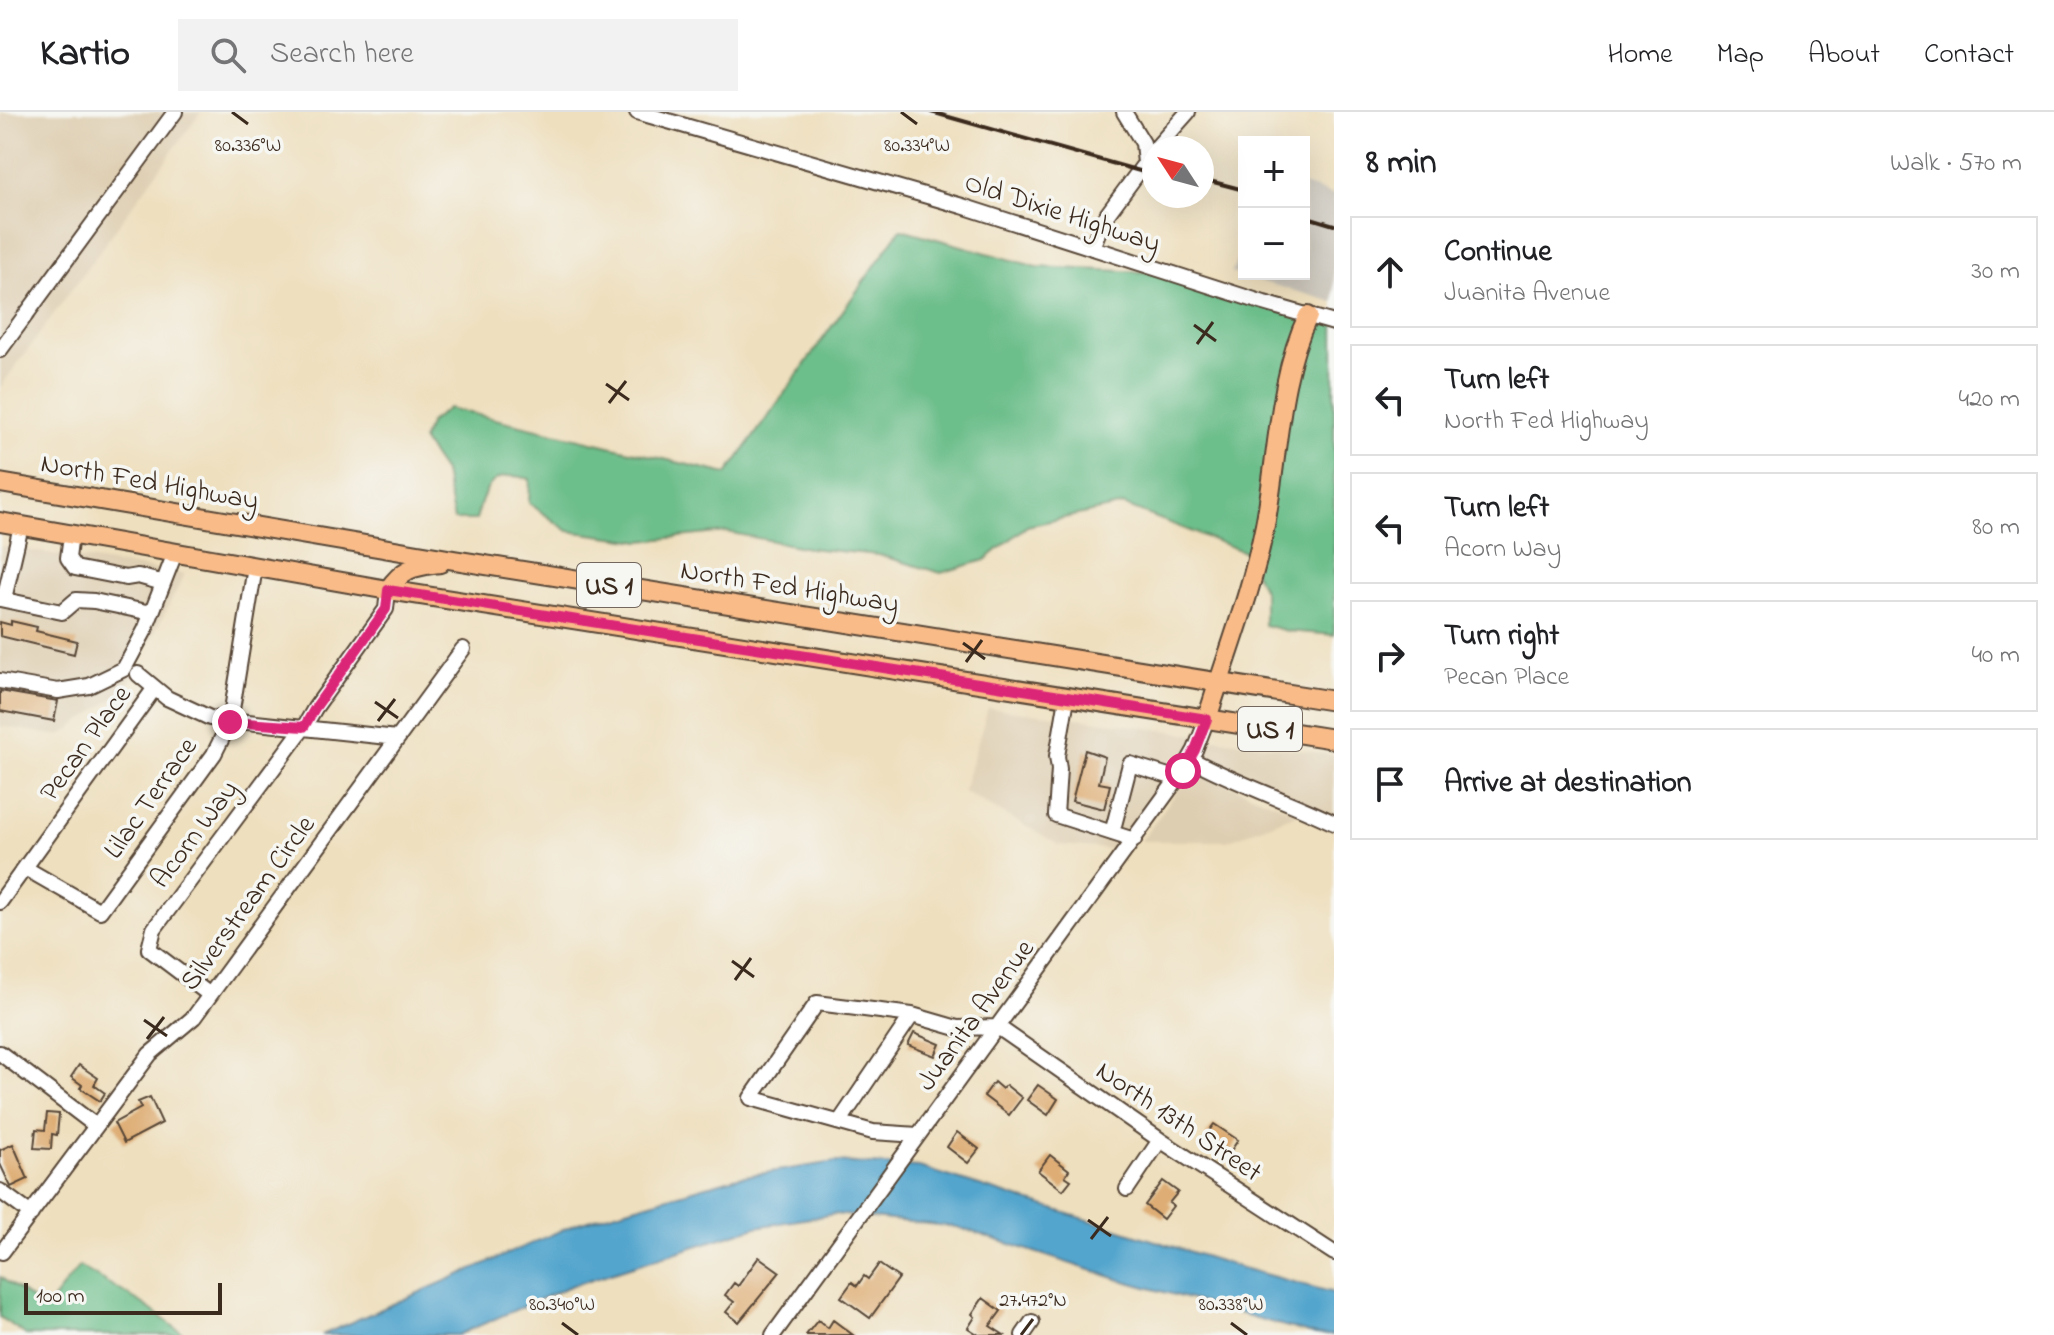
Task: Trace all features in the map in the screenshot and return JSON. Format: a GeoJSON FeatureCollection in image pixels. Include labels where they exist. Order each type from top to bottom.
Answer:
{"type":"FeatureCollection","features":[{"type":"Feature","properties":{"kind":"main road"},"geometry":{"type":"LineString","coordinates":[[1207,719],[1256,564],[1291,363],[1308,316]]}},
{"type":"Feature","properties":{"kind":"main road","name":"North Fed Highway"},"geometry":{"type":"LineString","coordinates":[[0,483],[454,560],[1334,701]]}},
{"type":"Feature","properties":{"kind":"main road","name":"US 1"},"geometry":{"type":"LineString","coordinates":[[0,522],[388,590],[1334,739]]}},
{"type":"Feature","properties":{"kind":"main road"},"geometry":{"type":"LineString","coordinates":[[388,590],[399,575],[411,567],[454,560]]}},
{"type":"Feature","properties":{"kind":"street"},"geometry":{"type":"LineString","coordinates":[[0,350],[175,112]]}},
{"type":"Feature","properties":{"kind":"street","name":"Old Dixie Highway"},"geometry":{"type":"LineString","coordinates":[[637,112],[962,206],[1334,323]]}},
{"type":"Feature","properties":{"kind":"street"},"geometry":{"type":"LineString","coordinates":[[1124,112],[1142,141]]}},
{"type":"Feature","properties":{"kind":"street"},"geometry":{"type":"LineString","coordinates":[[1167,136],[1188,112]]}},
{"type":"Feature","properties":{"kind":"street"},"geometry":{"type":"LineString","coordinates":[[1092,248],[1103,220],[1142,167]]}},
{"type":"Feature","properties":{"kind":"street"},"geometry":{"type":"LineString","coordinates":[[21,526],[2,599],[62,612],[76,600],[151,613]]}},
{"type":"Feature","properties":{"kind":"street"},"geometry":{"type":"LineString","coordinates":[[71,535],[68,558],[75,568],[126,578],[138,576],[163,583]]}},
{"type":"Feature","properties":{"kind":"street"},"geometry":{"type":"LineString","coordinates":[[0,681],[58,691],[89,686],[124,669],[175,553]]}},
{"type":"Feature","properties":{"kind":"street","name":"Lilac Terrace"},"geometry":{"type":"LineString","coordinates":[[25,868],[100,911],[214,754],[230,722],[255,567]]}},
{"type":"Feature","properties":{"kind":"street","name":"Acorn Way"},"geometry":{"type":"LineString","coordinates":[[210,995],[149,949],[154,929],[304,727],[386,609],[388,590]]}},
{"type":"Feature","properties":{"kind":"street","name":"Silverstream Circle"},"geometry":{"type":"LineString","coordinates":[[2,1252],[150,1054],[194,1017],[463,649]]}},
{"type":"Feature","properties":{"kind":"street","name":"Pecan Place"},"geometry":{"type":"LineString","coordinates":[[138,674],[154,689],[193,711],[230,722],[397,738]]}},
{"type":"Feature","properties":{"kind":"street","name":"Pecan Place"},"geometry":{"type":"LineString","coordinates":[[0,902],[154,689]]}},
{"type":"Feature","properties":{"kind":"street"},"geometry":{"type":"LineString","coordinates":[[1067,698],[1057,756],[1056,815],[1134,840]]}},
{"type":"Feature","properties":{"kind":"street","name":"Juanita Avenue"},"geometry":{"type":"LineString","coordinates":[[773,1335],[1178,779],[1191,759],[1207,719]]}},
{"type":"Feature","properties":{"kind":"street"},"geometry":{"type":"LineString","coordinates":[[1191,759],[1334,823]]}},
{"type":"Feature","properties":{"kind":"street"},"geometry":{"type":"LineString","coordinates":[[1112,833],[1130,764],[1178,779]]}},
{"type":"Feature","properties":{"kind":"street"},"geometry":{"type":"LineString","coordinates":[[918,1135],[873,1132],[751,1098],[817,1003],[912,1015],[957,1028],[998,1027]]}},
{"type":"Feature","properties":{"kind":"street"},"geometry":{"type":"LineString","coordinates":[[840,1121],[912,1015]]}},
{"type":"Feature","properties":{"kind":"street","name":"North 13th Street"},"geometry":{"type":"LineString","coordinates":[[998,1027],[1160,1140],[1334,1253]]}},
{"type":"Feature","properties":{"kind":"street"},"geometry":{"type":"LineString","coordinates":[[0,1053],[96,1126]]}},
{"type":"Feature","properties":{"kind":"street"},"geometry":{"type":"LineString","coordinates":[[1127,1189],[1160,1140]]}},
{"type":"Feature","properties":{"kind":"street"},"geometry":{"type":"LineString","coordinates":[[0,1191],[31,1214]]}},
{"type":"Feature","properties":{"kind":"street"},"geometry":{"type":"LineString","coordinates":[[1023,1335],[1032,1322]]}},
{"type":"Feature","properties":{"kind":"shaded area"},"geometry":{"type":"Polygon","coordinates":[[[0,112],[201,112],[0,388],[0,112]]]}},
{"type":"Feature","properties":{"kind":"shaded area"},"geometry":{"type":"Polygon","coordinates":[[[1310,187],[1334,195],[1334,302],[1256,280],[1310,280],[1310,187]]]}},
{"type":"Feature","properties":{"kind":"shaded area"},"geometry":{"type":"Polygon","coordinates":[[[1238,258],[1238,275],[1231,273],[1238,258]]]}},
{"type":"Feature","properties":{"kind":"shaded area"},"geometry":{"type":"Polygon","coordinates":[[[0,546],[185,574],[125,690],[60,736],[0,726],[0,546]]]}},
{"type":"Feature","properties":{"kind":"shaded area"},"geometry":{"type":"Polygon","coordinates":[[[988,708],[1198,735],[1118,847],[1059,845],[963,791],[988,708]]]}},
{"type":"Feature","properties":{"kind":"shaded area"},"geometry":{"type":"Polygon","coordinates":[[[1215,738],[1334,755],[1334,816],[1202,757],[1215,738]]]}},
{"type":"Feature","properties":{"kind":"shaded area"},"geometry":{"type":"Polygon","coordinates":[[[1194,768],[1299,813],[1227,841],[1141,841],[1194,768]]]}},
{"type":"Feature","properties":{"kind":"green space"},"geometry":{"type":"Polygon","coordinates":[[[901,229],[1037,267],[1167,273],[1334,321],[1334,635],[1287,631],[1264,625],[1264,592],[1245,552],[1123,505],[1027,526],[985,560],[941,573],[879,555],[808,548],[727,532],[641,541],[568,531],[529,503],[530,479],[517,476],[499,478],[492,483],[476,520],[454,520],[444,472],[422,440],[430,422],[449,408],[727,474],[901,229]]]}},
{"type":"Feature","properties":{"kind":"green space"},"geometry":{"type":"Polygon","coordinates":[[[79,1266],[142,1303],[185,1335],[26,1335],[0,1317],[0,1277],[47,1307],[79,1266]]]}},
{"type":"Feature","properties":{"kind":"water"},"geometry":{"type":"Polygon","coordinates":[[[835,1162],[919,1167],[1242,1268],[1334,1293],[1334,1335],[1316,1335],[1118,1279],[957,1227],[834,1214],[756,1227],[570,1286],[458,1335],[322,1335],[578,1223],[738,1177],[835,1162]]]}},
{"type":"Feature","properties":{"kind":"building"},"geometry":{"type":"Polygon","coordinates":[[[11,621],[77,641],[74,654],[0,636],[0,622],[11,625],[11,621]]]}},
{"type":"Feature","properties":{"kind":"building"},"geometry":{"type":"Polygon","coordinates":[[[0,691],[58,701],[54,721],[0,711],[0,691]]]}},
{"type":"Feature","properties":{"kind":"building"},"geometry":{"type":"Polygon","coordinates":[[[1085,750],[1105,757],[1099,783],[1110,785],[1104,809],[1072,801],[1085,750]]]}},
{"type":"Feature","properties":{"kind":"building"},"geometry":{"type":"Polygon","coordinates":[[[914,1033],[940,1044],[935,1056],[908,1045],[914,1033]]]}},
{"type":"Feature","properties":{"kind":"building"},"geometry":{"type":"Polygon","coordinates":[[[79,1065],[98,1078],[94,1085],[105,1093],[100,1101],[80,1088],[82,1085],[71,1077],[79,1065]]]}},
{"type":"Feature","properties":{"kind":"building"},"geometry":{"type":"Polygon","coordinates":[[[994,1082],[1002,1089],[1006,1085],[1022,1098],[1009,1115],[984,1096],[994,1082]]]}},
{"type":"Feature","properties":{"kind":"building"},"geometry":{"type":"Polygon","coordinates":[[[1038,1085],[1058,1099],[1048,1115],[1027,1100],[1038,1085]]]}},
{"type":"Feature","properties":{"kind":"building"},"geometry":{"type":"Polygon","coordinates":[[[150,1097],[162,1123],[124,1143],[114,1123],[141,1108],[138,1102],[150,1097]]]}},
{"type":"Feature","properties":{"kind":"building"},"geometry":{"type":"Polygon","coordinates":[[[47,1113],[59,1114],[57,1135],[52,1134],[51,1149],[34,1148],[36,1129],[45,1130],[47,1113]]]}},
{"type":"Feature","properties":{"kind":"building"},"geometry":{"type":"Polygon","coordinates":[[[1214,1124],[1238,1140],[1230,1152],[1206,1135],[1214,1124]]]}},
{"type":"Feature","properties":{"kind":"building"},"geometry":{"type":"Polygon","coordinates":[[[957,1132],[979,1149],[968,1163],[947,1147],[957,1132]]]}},
{"type":"Feature","properties":{"kind":"building"},"geometry":{"type":"Polygon","coordinates":[[[13,1144],[28,1179],[11,1187],[0,1164],[0,1150],[13,1144]]]}},
{"type":"Feature","properties":{"kind":"building"},"geometry":{"type":"Polygon","coordinates":[[[1050,1155],[1069,1170],[1065,1176],[1071,1180],[1063,1190],[1038,1171],[1050,1155]]]}},
{"type":"Feature","properties":{"kind":"building"},"geometry":{"type":"Polygon","coordinates":[[[1163,1181],[1178,1192],[1169,1203],[1173,1206],[1163,1219],[1145,1205],[1163,1181]]]}},
{"type":"Feature","properties":{"kind":"building"},"geometry":{"type":"Polygon","coordinates":[[[759,1257],[780,1272],[739,1322],[726,1312],[734,1302],[725,1295],[734,1283],[738,1286],[759,1257]]]}},
{"type":"Feature","properties":{"kind":"building"},"geometry":{"type":"Polygon","coordinates":[[[879,1264],[899,1278],[870,1318],[841,1297],[852,1282],[857,1286],[864,1276],[868,1279],[879,1264]]]}},
{"type":"Feature","properties":{"kind":"building"},"geometry":{"type":"Polygon","coordinates":[[[983,1298],[1001,1311],[990,1326],[1004,1335],[979,1335],[968,1328],[975,1317],[972,1314],[983,1298]]]}},
{"type":"Feature","properties":{"kind":"building"},"geometry":{"type":"Polygon","coordinates":[[[818,1320],[828,1328],[833,1320],[853,1335],[806,1335],[818,1320]]]}},
{"type":"Feature","properties":{"kind":"railway"},"geometry":{"type":"LineString","coordinates":[[931,112],[1142,172]]}},
{"type":"Feature","properties":{"kind":"railway"},"geometry":{"type":"LineString","coordinates":[[1214,182],[1238,188]]}},
{"type":"Feature","properties":{"kind":"railway"},"geometry":{"type":"LineString","coordinates":[[1310,218],[1334,225]]}},
{"type":"Feature","properties":{"kind":"route"},"geometry":{"type":"LineString","coordinates":[[230,722],[304,727],[386,609],[388,590],[1207,719],[1183,771]]}}]}
